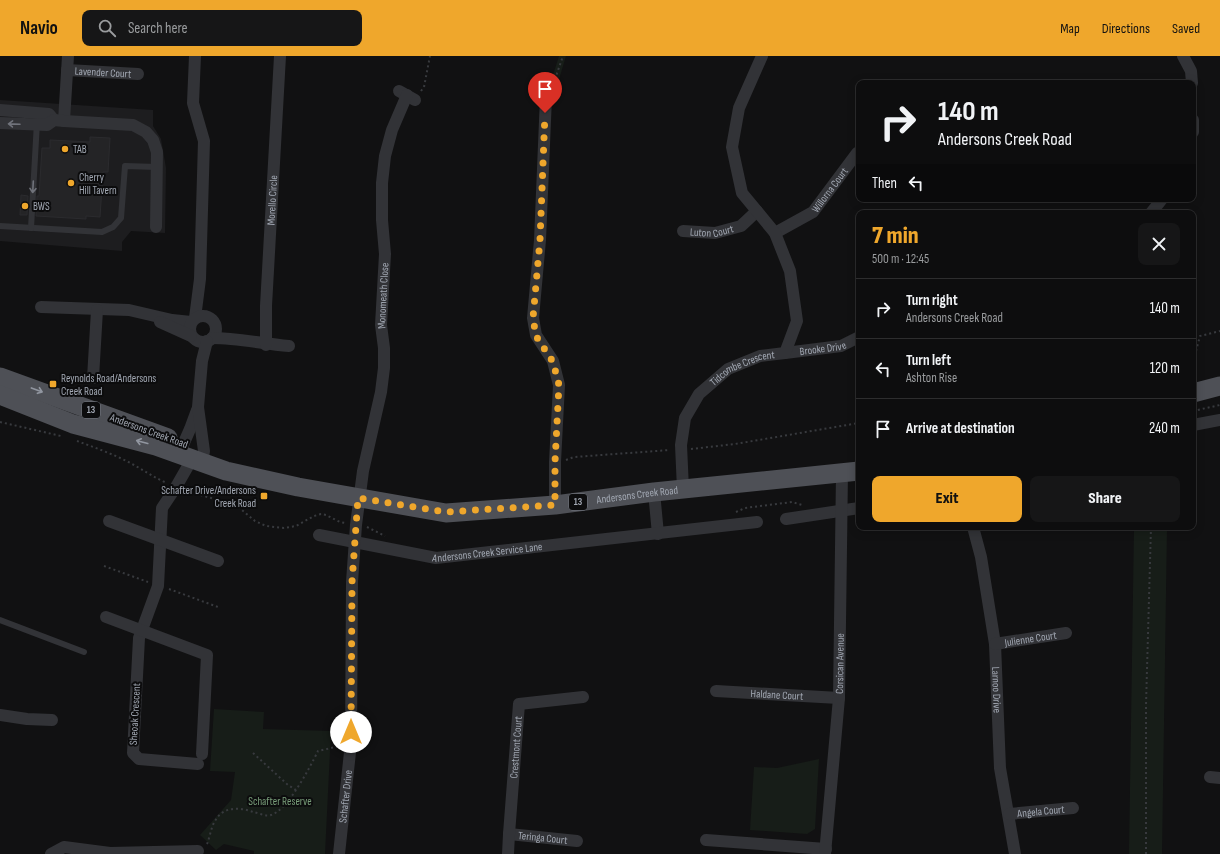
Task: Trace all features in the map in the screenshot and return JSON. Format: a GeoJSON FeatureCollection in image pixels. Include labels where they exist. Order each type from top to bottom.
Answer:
{"type":"FeatureCollection","features":[{"type":"Feature","properties":{"kind":"main road","name":"Andersons Creek Road"},"geometry":{"type":"LineString","coordinates":[[0,376],[192,454],[226,471],[298,487],[446,512],[555,505],[654,492],[851,472]]}},
{"type":"Feature","properties":{"kind":"main road"},"geometry":{"type":"LineString","coordinates":[[1196,391],[1220,386]]}},
{"type":"Feature","properties":{"kind":"main road","name":"Andersons Creek Road"},"geometry":{"type":"LineString","coordinates":[[4,399],[74,424],[192,454]]}},
{"type":"Feature","properties":{"kind":"street"},"geometry":{"type":"LineString","coordinates":[[59,120],[68,56]]}},
{"type":"Feature","properties":{"kind":"street"},"geometry":{"type":"LineString","coordinates":[[195,56],[193,103],[204,141],[200,279],[190,329],[202,339]]}},
{"type":"Feature","properties":{"kind":"street","name":"Morello Circle"},"geometry":{"type":"LineString","coordinates":[[266,345],[267,299],[280,56]]}},
{"type":"Feature","properties":{"kind":"street","name":"Tidcombe Crescent"},"geometry":{"type":"LineString","coordinates":[[683,489],[681,445],[685,418],[699,394],[728,369],[760,356],[785,353],[797,322],[790,271],[775,233],[742,193],[732,147],[739,108],[762,56]]}},
{"type":"Feature","properties":{"kind":"street"},"geometry":{"type":"LineString","coordinates":[[1183,56],[1191,71],[1192,80]]}},
{"type":"Feature","properties":{"kind":"street","name":"Lavender Court"},"geometry":{"type":"LineString","coordinates":[[67,70],[138,74]]}},
{"type":"Feature","properties":{"kind":"street","name":"Monomeath Close"},"geometry":{"type":"LineString","coordinates":[[358,498],[364,463],[382,392],[384,368],[384,348],[381,325],[385,254],[382,220],[382,183],[385,156],[392,130],[409,96]]}},
{"type":"Feature","properties":{"kind":"street"},"geometry":{"type":"LineString","coordinates":[[546,97],[540,240],[533,318],[536,336],[553,362],[559,385],[555,462],[555,505]]}},
{"type":"Feature","properties":{"kind":"street"},"geometry":{"type":"LineString","coordinates":[[0,110],[38,119],[47,125],[59,120],[133,125],[146,132],[153,140],[157,152],[156,227]]}},
{"type":"Feature","properties":{"kind":"street"},"geometry":{"type":"LineString","coordinates":[[0,123],[38,119]]}},
{"type":"Feature","properties":{"kind":"street","name":"Willorna Court"},"geometry":{"type":"LineString","coordinates":[[775,233],[813,212],[856,154]]}},
{"type":"Feature","properties":{"kind":"street"},"geometry":{"type":"LineString","coordinates":[[1153,210],[1160,202]]}},
{"type":"Feature","properties":{"kind":"street","name":"Luton Court"},"geometry":{"type":"LineString","coordinates":[[683,231],[721,232],[741,226],[757,211]]}},
{"type":"Feature","properties":{"kind":"street"},"geometry":{"type":"LineString","coordinates":[[200,279],[204,308],[215,330],[202,339]]}},
{"type":"Feature","properties":{"kind":"street"},"geometry":{"type":"LineString","coordinates":[[41,307],[129,310],[172,320],[193,320],[202,316],[250,341]]}},
{"type":"Feature","properties":{"kind":"street"},"geometry":{"type":"LineString","coordinates":[[94,378],[97,310]]}},
{"type":"Feature","properties":{"kind":"street"},"geometry":{"type":"LineString","coordinates":[[146,313],[160,322],[202,339],[250,341],[266,345],[288,346]]}},
{"type":"Feature","properties":{"kind":"street","name":"Brooke Drive"},"geometry":{"type":"LineString","coordinates":[[785,353],[841,346],[856,338]]}},
{"type":"Feature","properties":{"kind":"street"},"geometry":{"type":"LineString","coordinates":[[192,454],[202,361],[202,339]]}},
{"type":"Feature","properties":{"kind":"street"},"geometry":{"type":"LineString","coordinates":[[192,454],[190,429],[198,407]]}},
{"type":"Feature","properties":{"kind":"street"},"geometry":{"type":"LineString","coordinates":[[1196,424],[1220,420]]}},
{"type":"Feature","properties":{"kind":"street","name":"Sheoak Crescent"},"geometry":{"type":"LineString","coordinates":[[106,617],[142,631],[207,655],[200,759],[139,759],[133,753],[139,638],[142,631],[158,586],[162,508],[176,487],[192,454]]}},
{"type":"Feature","properties":{"kind":"street","name":"Corsican Avenue"},"geometry":{"type":"LineString","coordinates":[[825,852],[839,698],[842,511],[851,472]]}},
{"type":"Feature","properties":{"kind":"street"},"geometry":{"type":"LineString","coordinates":[[654,492],[658,534]]}},
{"type":"Feature","properties":{"kind":"street","name":"Schafter Drive"},"geometry":{"type":"LineString","coordinates":[[339,854],[351,743],[352,582],[358,498]]}},
{"type":"Feature","properties":{"kind":"street"},"geometry":{"type":"LineString","coordinates":[[786,519],[856,509]]}},
{"type":"Feature","properties":{"kind":"street"},"geometry":{"type":"LineString","coordinates":[[108,520],[218,560]]}},
{"type":"Feature","properties":{"kind":"street","name":"Andersons Creek Service Lane"},"geometry":{"type":"LineString","coordinates":[[318,535],[436,558],[757,522]]}},
{"type":"Feature","properties":{"kind":"street","name":"Larnoo Drive"},"geometry":{"type":"LineString","coordinates":[[974,530],[981,558],[995,644],[1000,768],[1016,854]]}},
{"type":"Feature","properties":{"kind":"street","name":"Julienne Court"},"geometry":{"type":"LineString","coordinates":[[995,644],[1066,633]]}},
{"type":"Feature","properties":{"kind":"street","name":"Haldane Court"},"geometry":{"type":"LineString","coordinates":[[716,692],[839,698]]}},
{"type":"Feature","properties":{"kind":"street","name":"Crestmont Court"},"geometry":{"type":"LineString","coordinates":[[508,854],[519,704],[583,698]]}},
{"type":"Feature","properties":{"kind":"street"},"geometry":{"type":"LineString","coordinates":[[0,715],[26,719],[52,720]]}},
{"type":"Feature","properties":{"kind":"street","name":"Angela Court"},"geometry":{"type":"LineString","coordinates":[[1009,814],[1073,808]]}},
{"type":"Feature","properties":{"kind":"street","name":"Teringa Court"},"geometry":{"type":"LineString","coordinates":[[509,834],[577,841]]}},
{"type":"Feature","properties":{"kind":"street"},"geometry":{"type":"LineString","coordinates":[[706,840],[825,852]]}},
{"type":"Feature","properties":{"kind":"street"},"geometry":{"type":"LineString","coordinates":[[51,854],[64,847],[110,853],[198,852]]}},
{"type":"Feature","properties":{"kind":"lane"},"geometry":{"type":"LineString","coordinates":[[31,228],[38,119]]}},
{"type":"Feature","properties":{"kind":"lane"},"geometry":{"type":"LineString","coordinates":[[0,226],[102,232],[113,227],[121,218],[125,166],[157,167]]}},
{"type":"Feature","properties":{"kind":"lane"},"geometry":{"type":"LineString","coordinates":[[0,620],[84,652]]}},
{"type":"Feature","properties":{"kind":"path"},"geometry":{"type":"LineString","coordinates":[[409,96],[424,87],[430,56]]}},
{"type":"Feature","properties":{"kind":"path"},"geometry":{"type":"LineString","coordinates":[[546,97],[555,79],[563,56]]}},
{"type":"Feature","properties":{"kind":"path"},"geometry":{"type":"LineString","coordinates":[[1196,351],[1200,336],[1220,331]]}},
{"type":"Feature","properties":{"kind":"path"},"geometry":{"type":"LineString","coordinates":[[1196,411],[1220,404]]}},
{"type":"Feature","properties":{"kind":"path"},"geometry":{"type":"LineString","coordinates":[[690,449],[735,444],[856,424]]}},
{"type":"Feature","properties":{"kind":"path"},"geometry":{"type":"LineString","coordinates":[[563,461],[574,457],[673,450]]}},
{"type":"Feature","properties":{"kind":"path"},"geometry":{"type":"LineString","coordinates":[[1146,854],[1146,705],[1151,530]]}},
{"type":"Feature","properties":{"kind":"path"},"geometry":{"type":"LineString","coordinates":[[198,852],[206,849],[215,820],[221,814],[229,809],[236,808],[270,816],[280,808],[300,785],[318,751],[351,743]]}},
{"type":"Feature","properties":{"kind":"path"},"geometry":{"type":"LineString","coordinates":[[253,753],[288,785],[296,790]]}},
{"type":"Feature","properties":{"kind":"shaded area"},"geometry":{"type":"Polygon","coordinates":[[[0,100],[153,110],[153,126],[161,139],[166,168],[165,233],[131,231],[122,242],[122,251],[0,241],[0,100]]]}},
{"type":"Feature","properties":{"kind":"green space"},"geometry":{"type":"Polygon","coordinates":[[[559,56],[566,56],[557,86],[547,83],[554,72],[559,56]]]}},
{"type":"Feature","properties":{"kind":"green space"},"geometry":{"type":"Polygon","coordinates":[[[1134,530],[1167,530],[1162,854],[1129,854],[1134,530]]]}},
{"type":"Feature","properties":{"kind":"green space","name":"Schafter Reserve"},"geometry":{"type":"Polygon","coordinates":[[[214,709],[264,712],[263,729],[331,731],[325,854],[254,854],[254,851],[224,844],[216,850],[200,835],[231,800],[235,772],[210,771],[214,709]]]}},
{"type":"Feature","properties":{"kind":"green space"},"geometry":{"type":"Polygon","coordinates":[[[819,759],[815,829],[807,834],[750,830],[754,767],[777,768],[819,759]]]}},
{"type":"Feature","properties":{"kind":"building","name":"Cherry Hill Tavern"},"geometry":{"type":"Polygon","coordinates":[[[90,137],[110,138],[108,172],[103,172],[100,217],[86,216],[86,219],[36,216],[37,196],[39,196],[42,148],[50,148],[50,140],[90,142],[90,137]]]}},
{"type":"Feature","properties":{"kind":"building"},"geometry":{"type":"Polygon","coordinates":[[[21,195],[28,196],[27,215],[20,215],[21,195]]]}},
{"type":"Feature","properties":{"kind":"place","name":"TAB"},"geometry":{"type":"Point","coordinates":[65,149]}},
{"type":"Feature","properties":{"kind":"place","name":"Cherry Hill Tavern"},"geometry":{"type":"Point","coordinates":[71,183]}},
{"type":"Feature","properties":{"kind":"place","name":"BWS"},"geometry":{"type":"Point","coordinates":[25,206]}},
{"type":"Feature","properties":{"kind":"place","name":"Reynolds Road/Andersons Creek Road"},"geometry":{"type":"Point","coordinates":[53,384]}},
{"type":"Feature","properties":{"kind":"place","name":"Schafter Drive/Andersons Creek Road"},"geometry":{"type":"Point","coordinates":[264,496]}},
{"type":"Feature","properties":{"kind":"route"},"geometry":{"type":"LineString","coordinates":[[351,732],[352,582],[358,498],[446,512],[555,505],[555,462],[559,385],[553,362],[536,336],[533,318],[540,240],[545,113]]}}]}
